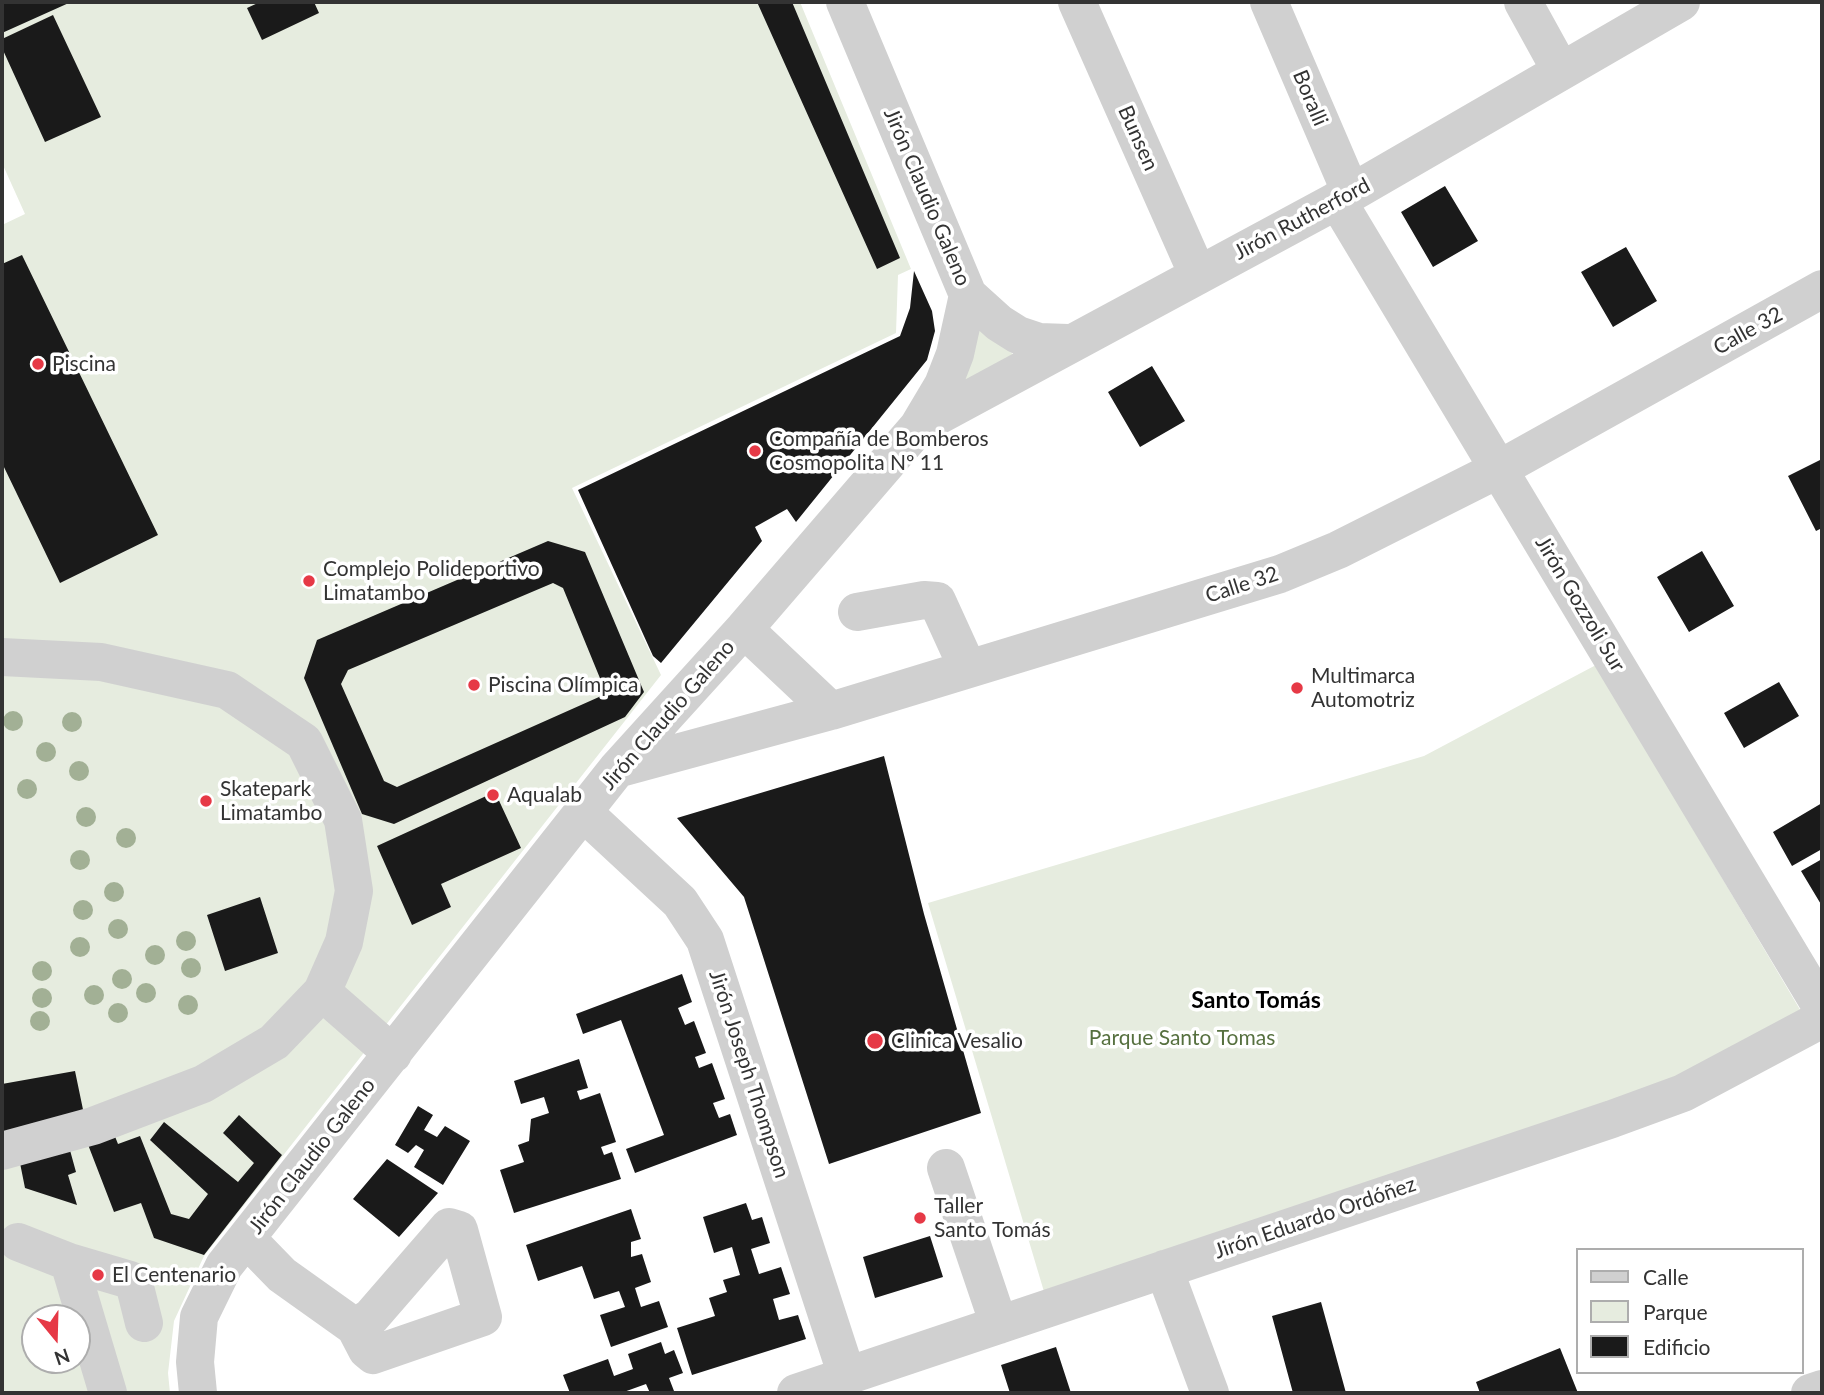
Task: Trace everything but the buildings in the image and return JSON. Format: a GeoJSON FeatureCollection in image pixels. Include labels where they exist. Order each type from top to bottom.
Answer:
{"type":"FeatureCollection","features":[{"type":"Feature","properties":{"kind":"street","name":"Jirón Claudio Galeno"},"geometry":{"type":"LineString","coordinates":[[198,1393],[196,1336],[206,1298],[224,1266],[617,769],[744,629],[918,427],[949,370],[968,295],[845,2]]}},
{"type":"Feature","properties":{"kind":"street","name":"Bunsen"},"geometry":{"type":"LineString","coordinates":[[1077,2],[1198,275]]}},
{"type":"Feature","properties":{"kind":"street","name":"Boralli"},"geometry":{"type":"LineString","coordinates":[[1269,2],[1344,197]]}},
{"type":"Feature","properties":{"kind":"street"},"geometry":{"type":"LineString","coordinates":[[1523,2],[1561,71]]}},
{"type":"Feature","properties":{"kind":"street","name":"Jirón Rutherford"},"geometry":{"type":"LineString","coordinates":[[918,427],[1068,343],[1344,197],[1681,2]]}},
{"type":"Feature","properties":{"kind":"street","name":"Jirón Gozzoli Sur"},"geometry":{"type":"LineString","coordinates":[[1344,197],[1499,469],[1822,1009]]}},
{"type":"Feature","properties":{"kind":"street","name":"Calle 32"},"geometry":{"type":"LineString","coordinates":[[617,769],[831,711],[1280,574],[1338,550],[1499,469],[1822,289]]}},
{"type":"Feature","properties":{"kind":"street"},"geometry":{"type":"LineString","coordinates":[[968,295],[999,323],[1018,335],[1038,342],[1068,343]]}},
{"type":"Feature","properties":{"kind":"street"},"geometry":{"type":"LineString","coordinates":[[857,612],[924,600],[937,601],[968,669]]}},
{"type":"Feature","properties":{"kind":"street"},"geometry":{"type":"LineString","coordinates":[[744,629],[831,711]]}},
{"type":"Feature","properties":{"kind":"street"},"geometry":{"type":"LineString","coordinates":[[2,657],[101,662],[227,690],[304,743],[343,820],[354,891],[344,942],[322,992],[274,1042],[203,1084],[93,1126],[2,1151]]}},
{"type":"Feature","properties":{"kind":"street","name":"Jirón Joseph Thompson"},"geometry":{"type":"LineString","coordinates":[[584,813],[680,902],[705,940],[847,1376]]}},
{"type":"Feature","properties":{"kind":"street"},"geometry":{"type":"LineString","coordinates":[[322,992],[393,1054]]}},
{"type":"Feature","properties":{"kind":"street","name":"Jirón Eduardo Ordóñez"},"geometry":{"type":"LineString","coordinates":[[796,1393],[1683,1093],[1822,1019]]}},
{"type":"Feature","properties":{"kind":"street"},"geometry":{"type":"LineString","coordinates":[[946,1168],[999,1325]]}},
{"type":"Feature","properties":{"kind":"street"},"geometry":{"type":"LineString","coordinates":[[246,1238],[282,1275],[355,1327]]}},
{"type":"Feature","properties":{"kind":"street"},"geometry":{"type":"LineString","coordinates":[[18,1242],[69,1262],[130,1280],[135,1287],[144,1323]]}},
{"type":"Feature","properties":{"kind":"street"},"geometry":{"type":"LineString","coordinates":[[69,1262],[81,1304]]}},
{"type":"Feature","properties":{"kind":"street"},"geometry":{"type":"LineString","coordinates":[[1164,1269],[1210,1393]]}},
{"type":"Feature","properties":{"kind":"street"},"geometry":{"type":"LineString","coordinates":[[105,1391],[91,1337],[144,1323],[196,1336]]}},
{"type":"Feature","properties":{"kind":"street"},"geometry":{"type":"LineString","coordinates":[[1810,1393],[1822,1389]]}},
{"type":"Feature","properties":{"kind":"green space","name":"Complejo Polideportivo Limatambo"},"geometry":{"type":"Polygon","coordinates":[[[2,2],[800,2],[911,269],[898,275],[896,333],[572,488],[661,675],[204,1256],[174,1321],[168,1373],[170,1393],[2,1393],[2,225],[25,214],[2,163],[2,2]]]}},
{"type":"Feature","properties":{"kind":"green space"},"geometry":{"type":"Polygon","coordinates":[[[978,327],[1014,355],[959,387],[978,327]]]}},
{"type":"Feature","properties":{"kind":"green space","name":"Parque Santo Tomas"},"geometry":{"type":"Polygon","coordinates":[[[1596,665],[1802,1013],[1669,1088],[1045,1295],[928,903],[1424,756],[1596,665]]]}},
{"type":"Feature","properties":{"kind":"place","name":"Piscina"},"geometry":{"type":"Point","coordinates":[38,364]}},
{"type":"Feature","properties":{"kind":"place","name":"Compañía de Bomberos Cosmopolita Nº 11"},"geometry":{"type":"Point","coordinates":[755,451]}},
{"type":"Feature","properties":{"kind":"place","name":"Complejo Polideportivo Limatambo"},"geometry":{"type":"Point","coordinates":[309,581]}},
{"type":"Feature","properties":{"kind":"place","name":"Piscina Olímpica"},"geometry":{"type":"Point","coordinates":[474,685]}},
{"type":"Feature","properties":{"kind":"place","name":"Multimarca Automotriz"},"geometry":{"type":"Point","coordinates":[1297,688]}},
{"type":"Feature","properties":{"kind":"place","name":"Aqualab"},"geometry":{"type":"Point","coordinates":[493,795]}},
{"type":"Feature","properties":{"kind":"place","name":"Skatepark Limatambo"},"geometry":{"type":"Point","coordinates":[206,801]}},
{"type":"Feature","properties":{"kind":"place","name":"Clinica Vesalio"},"geometry":{"type":"Point","coordinates":[875,1041]}},
{"type":"Feature","properties":{"kind":"place","name":"Taller Santo Tomás"},"geometry":{"type":"Point","coordinates":[920,1218]}},
{"type":"Feature","properties":{"kind":"place","name":"El Centenario"},"geometry":{"type":"Point","coordinates":[98,1275]}},
{"type":"Feature","properties":{"kind":"district","name":"Santo Tomás"},"geometry":{"type":"Point","coordinates":[1256,1001]}}]}
